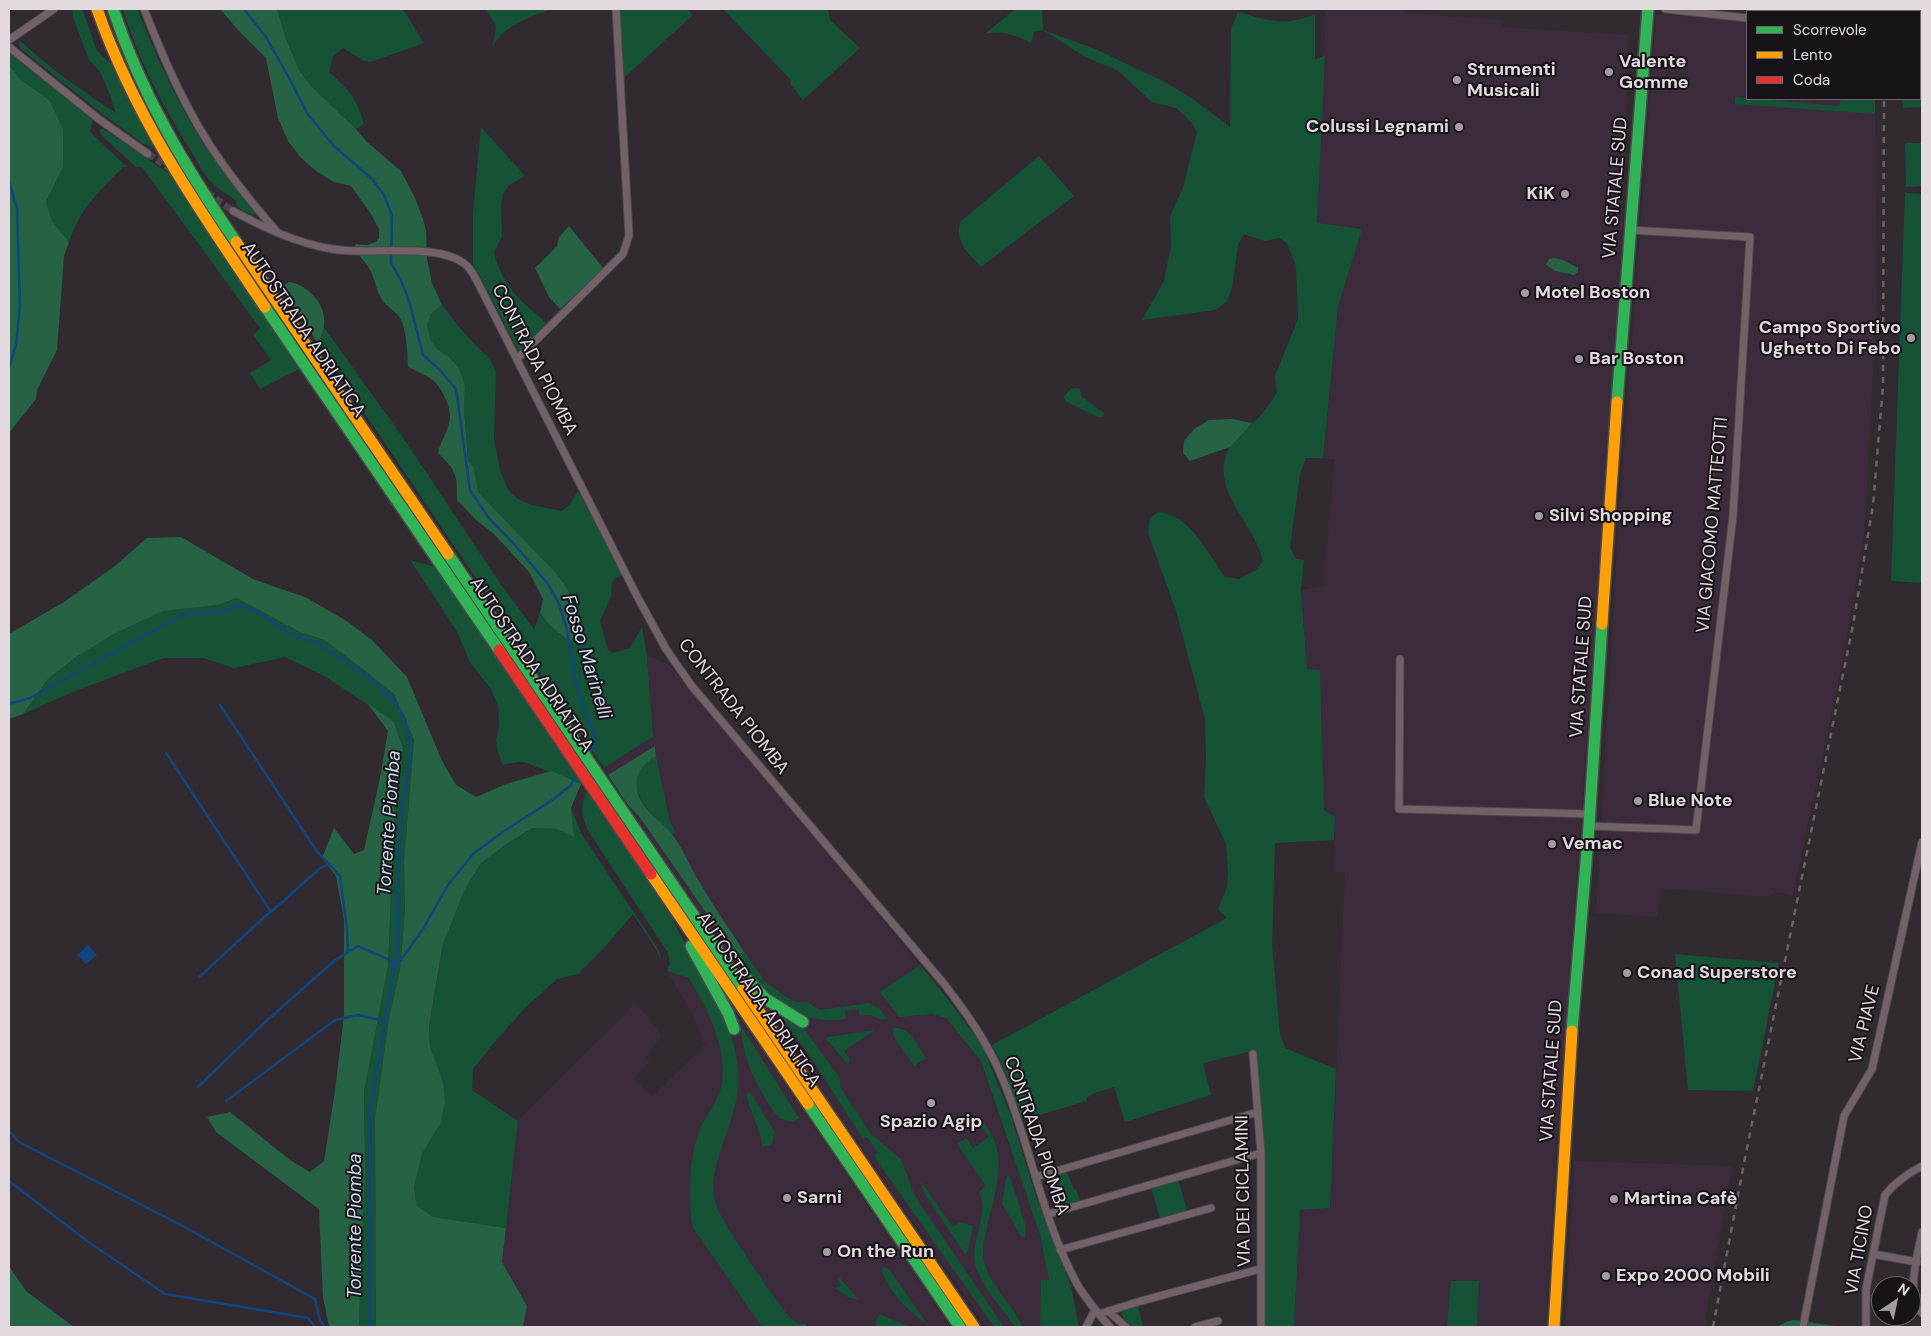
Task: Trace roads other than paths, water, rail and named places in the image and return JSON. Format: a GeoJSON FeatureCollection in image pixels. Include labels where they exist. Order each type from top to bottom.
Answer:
{"type":"FeatureCollection","features":[{"type":"Feature","properties":{"kind":"main road","name":"AUTOSTRADA ADRIATICA"},"geometry":{"type":"LineString","coordinates":[[97,9],[131,94],[148,128],[179,178],[960,1327]]}},
{"type":"Feature","properties":{"kind":"main road","name":"AUTOSTRADA ADRIATICA"},"geometry":{"type":"LineString","coordinates":[[113,9],[130,57],[150,101],[189,171],[974,1327]]}},
{"type":"Feature","properties":{"kind":"main road","name":"VIA STATALE SUD"},"geometry":{"type":"LineString","coordinates":[[1554,1327],[1575,986],[1590,814],[1630,230],[1648,9]]}},
{"type":"Feature","properties":{"kind":"main road"},"geometry":{"type":"LineString","coordinates":[[671,902],[673,920],[710,977],[734,1029]]}},
{"type":"Feature","properties":{"kind":"main road"},"geometry":{"type":"LineString","coordinates":[[700,926],[711,930],[741,973],[758,991],[802,1022]]}},
{"type":"Feature","properties":{"kind":"street"},"geometry":{"type":"LineString","coordinates":[[9,40],[54,9]]}},
{"type":"Feature","properties":{"kind":"street"},"geometry":{"type":"LineString","coordinates":[[144,9],[188,107],[207,139],[221,162],[279,234]]}},
{"type":"Feature","properties":{"kind":"street"},"geometry":{"type":"LineString","coordinates":[[517,359],[623,254],[630,235],[616,9]]}},
{"type":"Feature","properties":{"kind":"street"},"geometry":{"type":"LineString","coordinates":[[1665,9],[1746,18]]}},
{"type":"Feature","properties":{"kind":"street"},"geometry":{"type":"LineString","coordinates":[[9,47],[100,120],[148,154]]}},
{"type":"Feature","properties":{"kind":"street","name":"CONTRADA PIOMBA"},"geometry":{"type":"LineString","coordinates":[[233,211],[279,234],[306,244],[334,250],[443,254],[467,266],[477,281],[585,495],[666,649],[691,686],[945,985],[967,1013],[987,1045],[1001,1075],[1060,1250],[1076,1283],[1110,1327]]}},
{"type":"Feature","properties":{"kind":"street","name":"VIA GIACOMO MATTEOTTI"},"geometry":{"type":"LineString","coordinates":[[1589,826],[1696,830],[1733,506],[1750,237],[1630,230]]}},
{"type":"Feature","properties":{"kind":"street"},"geometry":{"type":"LineString","coordinates":[[1400,659],[1399,809],[1590,814]]}},
{"type":"Feature","properties":{"kind":"street","name":"VIA PIAVE"},"geometry":{"type":"LineString","coordinates":[[1803,1327],[1844,1116],[1872,1069],[1922,842]]}},
{"type":"Feature","properties":{"kind":"street","name":"VIA DEI CICLAMINI"},"geometry":{"type":"LineString","coordinates":[[1252,1054],[1261,1153],[1261,1327]]}},
{"type":"Feature","properties":{"kind":"street"},"geometry":{"type":"LineString","coordinates":[[1036,1177],[1258,1112]]}},
{"type":"Feature","properties":{"kind":"street"},"geometry":{"type":"LineString","coordinates":[[1048,1214],[1261,1153]]}},
{"type":"Feature","properties":{"kind":"street","name":"VIA TICINO"},"geometry":{"type":"LineString","coordinates":[[1866,1327],[1866,1289],[1885,1195],[1892,1185],[1922,1166]]}},
{"type":"Feature","properties":{"kind":"street"},"geometry":{"type":"LineString","coordinates":[[1060,1250],[1211,1208]]}},
{"type":"Feature","properties":{"kind":"street"},"geometry":{"type":"LineString","coordinates":[[1922,1232],[1913,1296],[1922,1313]]}},
{"type":"Feature","properties":{"kind":"street"},"geometry":{"type":"LineString","coordinates":[[1873,1254],[1917,1262]]}},
{"type":"Feature","properties":{"kind":"street"},"geometry":{"type":"LineString","coordinates":[[1086,1327],[1097,1312],[1108,1311],[1260,1269]]}},
{"type":"Feature","properties":{"kind":"street"},"geometry":{"type":"LineString","coordinates":[[1108,1311],[1126,1327]]}},
{"type":"Feature","properties":{"kind":"street"},"geometry":{"type":"LineString","coordinates":[[1195,1327],[1218,1321]]}},
{"type":"Feature","properties":{"kind":"water"},"geometry":{"type":"Polygon","coordinates":[[[88,945],[97,955],[86,964],[77,955],[88,945]]]}},
{"type":"Feature","properties":{"kind":"waterway","name":"Fosso Marinelli"},"geometry":{"type":"LineString","coordinates":[[244,9],[266,37],[307,113],[333,145],[372,179],[384,195],[392,215],[391,263],[401,280],[410,304],[423,355],[439,369],[456,389],[470,490],[488,517],[548,584],[559,604],[567,630],[576,683],[585,713],[595,733],[595,744],[590,753]]}},
{"type":"Feature","properties":{"kind":"waterway","name":"Torrente Piomba"},"geometry":{"type":"LineString","coordinates":[[9,181],[17,209],[20,305],[16,345],[9,368]]}},
{"type":"Feature","properties":{"kind":"waterway","name":"Torrente Piomba"},"geometry":{"type":"LineString","coordinates":[[9,704],[30,698],[184,614],[226,611],[237,605],[254,610],[292,635],[316,642],[373,680],[395,702],[405,719],[411,750],[400,824],[398,942],[370,1111],[370,1327]]}},
{"type":"Feature","properties":{"kind":"waterway"},"geometry":{"type":"LineString","coordinates":[[220,705],[318,853],[329,864]]}},
{"type":"Feature","properties":{"kind":"waterway"},"geometry":{"type":"LineString","coordinates":[[166,753],[271,912],[319,869],[329,864],[340,876],[348,952]]}},
{"type":"Feature","properties":{"kind":"waterway","name":"Fosso Marinelli"},"geometry":{"type":"LineString","coordinates":[[393,971],[423,929],[448,885],[473,854],[504,831],[551,801],[570,786],[578,773]]}},
{"type":"Feature","properties":{"kind":"waterway"},"geometry":{"type":"LineString","coordinates":[[199,977],[270,912]]}},
{"type":"Feature","properties":{"kind":"waterway"},"geometry":{"type":"LineString","coordinates":[[198,1087],[263,1024],[334,961],[358,946],[394,962]]}},
{"type":"Feature","properties":{"kind":"waterway"},"geometry":{"type":"LineString","coordinates":[[226,1101],[335,1020],[358,1015],[384,1021]]}},
{"type":"Feature","properties":{"kind":"waterway"},"geometry":{"type":"LineString","coordinates":[[9,1131],[19,1142],[179,1224],[315,1299],[320,1320],[325,1327]]}},
{"type":"Feature","properties":{"kind":"waterway"},"geometry":{"type":"LineString","coordinates":[[9,1181],[87,1241],[165,1294],[308,1318],[315,1327]]}},
{"type":"Feature","properties":{"kind":"tunnel"},"geometry":{"type":"LineString","coordinates":[[148,154],[169,168]]}},
{"type":"Feature","properties":{"kind":"tunnel"},"geometry":{"type":"LineString","coordinates":[[207,193],[233,211]]}},
{"type":"Feature","properties":{"kind":"railway"},"geometry":{"type":"LineString","coordinates":[[1713,1327],[1745,1158],[1853,625],[1873,505],[1883,386],[1884,100]]}},
{"type":"Feature","properties":{"kind":"place","name":"Valente Gomme"},"geometry":{"type":"Point","coordinates":[1609,72]}},
{"type":"Feature","properties":{"kind":"place","name":"Strumenti Musicali"},"geometry":{"type":"Point","coordinates":[1457,80]}},
{"type":"Feature","properties":{"kind":"place","name":"Colussi Legnami"},"geometry":{"type":"Point","coordinates":[1459,127]}},
{"type":"Feature","properties":{"kind":"place","name":"KiK"},"geometry":{"type":"Point","coordinates":[1565,194]}},
{"type":"Feature","properties":{"kind":"place","name":"Motel Boston"},"geometry":{"type":"Point","coordinates":[1525,293]}},
{"type":"Feature","properties":{"kind":"place","name":"Campo Sportivo Ughetto Di Febo"},"geometry":{"type":"Point","coordinates":[1911,338]}},
{"type":"Feature","properties":{"kind":"place","name":"Bar Boston"},"geometry":{"type":"Point","coordinates":[1579,359]}},
{"type":"Feature","properties":{"kind":"place","name":"Silvi Shopping"},"geometry":{"type":"Point","coordinates":[1539,516]}},
{"type":"Feature","properties":{"kind":"place","name":"Blue Note"},"geometry":{"type":"Point","coordinates":[1638,801]}},
{"type":"Feature","properties":{"kind":"place","name":"Vemac"},"geometry":{"type":"Point","coordinates":[1552,844]}},
{"type":"Feature","properties":{"kind":"place","name":"Conad Superstore"},"geometry":{"type":"Point","coordinates":[1627,973]}},
{"type":"Feature","properties":{"kind":"place","name":"Spazio Agip"},"geometry":{"type":"Point","coordinates":[931,1103]}},
{"type":"Feature","properties":{"kind":"place","name":"Sarni"},"geometry":{"type":"Point","coordinates":[787,1198]}},
{"type":"Feature","properties":{"kind":"place","name":"Martina Cafè"},"geometry":{"type":"Point","coordinates":[1614,1199]}},
{"type":"Feature","properties":{"kind":"place","name":"On the Run"},"geometry":{"type":"Point","coordinates":[827,1252]}},
{"type":"Feature","properties":{"kind":"place","name":"Expo 2000 Mobili"},"geometry":{"type":"Point","coordinates":[1606,1276]}}]}
